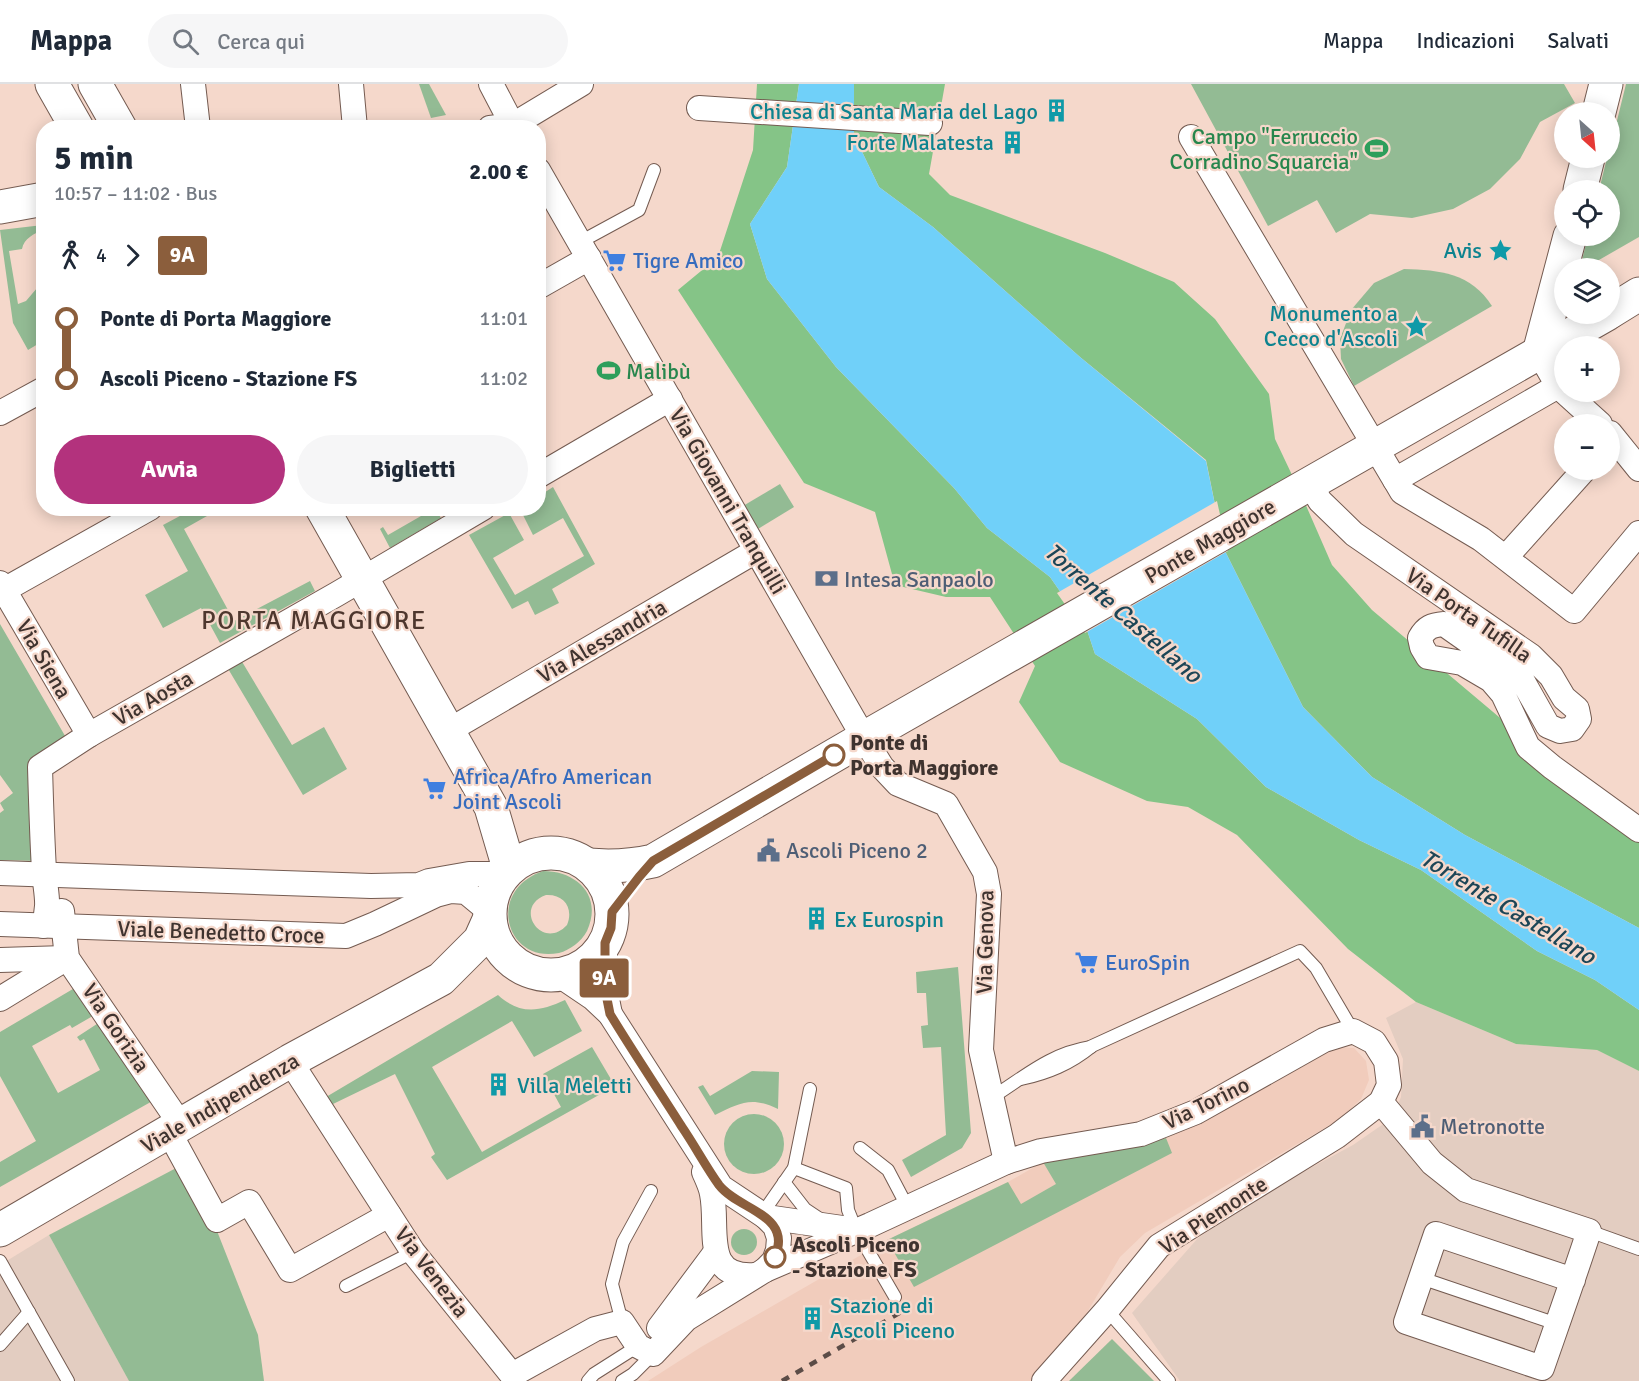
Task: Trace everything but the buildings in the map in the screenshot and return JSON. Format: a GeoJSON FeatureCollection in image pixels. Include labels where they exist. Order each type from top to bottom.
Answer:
{"type":"FeatureCollection","features":[{"type":"Feature","properties":{"kind":"street"},"geometry":{"type":"LineString","coordinates":[[52,84],[72,120]]}},
{"type":"Feature","properties":{"kind":"street"},"geometry":{"type":"LineString","coordinates":[[95,84],[115,120]]}},
{"type":"Feature","properties":{"kind":"street"},"geometry":{"type":"LineString","coordinates":[[193,84],[197,120]]}},
{"type":"Feature","properties":{"kind":"street"},"geometry":{"type":"LineString","coordinates":[[351,84],[354,120]]}},
{"type":"Feature","properties":{"kind":"street"},"geometry":{"type":"LineString","coordinates":[[491,84],[504,120]]}},
{"type":"Feature","properties":{"kind":"street"},"geometry":{"type":"LineString","coordinates":[[518,120],[581,84]]}},
{"type":"Feature","properties":{"kind":"street"},"geometry":{"type":"LineString","coordinates":[[1602,102],[1606,84]]}},
{"type":"Feature","properties":{"kind":"street"},"geometry":{"type":"LineString","coordinates":[[699,108],[930,123]]}},
{"type":"Feature","properties":{"kind":"street"},"geometry":{"type":"LineString","coordinates":[[1191,137],[1402,492],[1481,539],[1574,611],[1639,533]]}},
{"type":"Feature","properties":{"kind":"street"},"geometry":{"type":"LineString","coordinates":[[0,207],[36,201]]}},
{"type":"Feature","properties":{"kind":"street","name":"Via Giovanni Tranquilli"},"geometry":{"type":"LineString","coordinates":[[547,201],[584,250],[864,738]]}},
{"type":"Feature","properties":{"kind":"street"},"geometry":{"type":"LineString","coordinates":[[1554,379],[1539,353],[1567,246]]}},
{"type":"Feature","properties":{"kind":"street"},"geometry":{"type":"LineString","coordinates":[[546,281],[584,250]]}},
{"type":"Feature","properties":{"kind":"street","name":"Ponte Maggiore"},"geometry":{"type":"LineString","coordinates":[[1620,306],[1639,294]]}},
{"type":"Feature","properties":{"kind":"street","name":"Ponte Maggiore"},"geometry":{"type":"LineString","coordinates":[[864,738],[1589,324]]}},
{"type":"Feature","properties":{"kind":"street"},"geometry":{"type":"LineString","coordinates":[[1395,480],[1554,388]]}},
{"type":"Feature","properties":{"kind":"street"},"geometry":{"type":"LineString","coordinates":[[0,413],[36,393]]}},
{"type":"Feature","properties":{"kind":"street"},"geometry":{"type":"LineString","coordinates":[[546,471],[670,399]]}},
{"type":"Feature","properties":{"kind":"street"},"geometry":{"type":"LineString","coordinates":[[1575,402],[1587,414]]}},
{"type":"Feature","properties":{"kind":"street"},"geometry":{"type":"LineString","coordinates":[[1620,445],[1636,459]]}},
{"type":"Feature","properties":{"kind":"street"},"geometry":{"type":"LineString","coordinates":[[1506,557],[1575,480]]}},
{"type":"Feature","properties":{"kind":"street","name":"Via Porta Tufilla"},"geometry":{"type":"LineString","coordinates":[[1301,488],[1320,501],[1354,534],[1531,656],[1551,676],[1564,698],[1577,709],[1579,719],[1572,729],[1560,731],[1548,726],[1521,678],[1444,624],[1434,625],[1425,630],[1420,638],[1428,657],[1462,663],[1491,680],[1503,694],[1528,747],[1639,830]]}},
{"type":"Feature","properties":{"kind":"street"},"geometry":{"type":"LineString","coordinates":[[2,587],[135,516]]}},
{"type":"Feature","properties":{"kind":"street"},"geometry":{"type":"LineString","coordinates":[[326,516],[448,731],[494,820],[506,871]]}},
{"type":"Feature","properties":{"kind":"street","name":"Via Aosta"},"geometry":{"type":"LineString","coordinates":[[56,875],[40,767],[89,735],[362,580],[470,516]]}},
{"type":"Feature","properties":{"kind":"street","name":"Via Alessandria"},"geometry":{"type":"LineString","coordinates":[[448,731],[756,550]]}},
{"type":"Feature","properties":{"kind":"street","name":"Via Siena"},"geometry":{"type":"LineString","coordinates":[[2,587],[89,735]]}},
{"type":"Feature","properties":{"kind":"street"},"geometry":{"type":"LineString","coordinates":[[612,912],[653,861],[864,738]]}},
{"type":"Feature","properties":{"kind":"street","name":"Via Genova"},"geometry":{"type":"LineString","coordinates":[[864,738],[882,767],[898,784],[946,804],[985,872],[989,894],[981,1050],[1006,1162]]}},
{"type":"Feature","properties":{"kind":"street"},"geometry":{"type":"LineString","coordinates":[[494,820],[547,852]]}},
{"type":"Feature","properties":{"kind":"street"},"geometry":{"type":"LineString","coordinates":[[469,874],[488,851],[494,820]]}},
{"type":"Feature","properties":{"kind":"street"},"geometry":{"type":"LineString","coordinates":[[0,873],[371,886],[419,885],[469,874],[506,871],[527,857],[547,852],[562,853],[576,857],[588,865],[601,878],[610,894],[611,928],[605,943],[605,989],[610,1014]]}},
{"type":"Feature","properties":{"kind":"street"},"geometry":{"type":"LineString","coordinates":[[588,865],[622,866],[653,861]]}},
{"type":"Feature","properties":{"kind":"street","name":"Viale Indipendenza"},"geometry":{"type":"LineString","coordinates":[[441,979],[480,940],[489,916],[493,892],[506,871]]}},
{"type":"Feature","properties":{"kind":"street"},"geometry":{"type":"LineString","coordinates":[[53,926],[47,913],[48,900],[56,875]]}},
{"type":"Feature","properties":{"kind":"street"},"geometry":{"type":"LineString","coordinates":[[371,886],[378,900],[375,924]]}},
{"type":"Feature","properties":{"kind":"street","name":"Viale Benedetto Croce"},"geometry":{"type":"LineString","coordinates":[[0,924],[346,936],[436,895],[451,891],[465,892],[489,916]]}},
{"type":"Feature","properties":{"kind":"street"},"geometry":{"type":"LineString","coordinates":[[489,916],[493,937],[502,952],[515,965]]}},
{"type":"Feature","properties":{"kind":"street","name":"Via Gorizia"},"geometry":{"type":"LineString","coordinates":[[53,926],[67,958],[175,1128],[217,1220],[249,1202],[290,1270],[389,1215]]}},
{"type":"Feature","properties":{"kind":"street","name":"Viale Indipendenza"},"geometry":{"type":"LineString","coordinates":[[0,1230],[290,1061],[441,979],[476,968],[515,965],[529,972],[559,975],[577,970],[593,958],[605,943]]}},
{"type":"Feature","properties":{"kind":"street"},"geometry":{"type":"LineString","coordinates":[[0,960],[67,958]]}},
{"type":"Feature","properties":{"kind":"street"},"geometry":{"type":"LineString","coordinates":[[0,999],[67,958]]}},
{"type":"Feature","properties":{"kind":"street"},"geometry":{"type":"LineString","coordinates":[[559,975],[610,1014],[691,1139],[721,1187],[762,1214],[775,1226],[778,1250],[774,1261],[760,1272],[742,1276],[731,1272],[721,1264],[715,1242],[712,1192],[691,1139]]}},
{"type":"Feature","properties":{"kind":"street"},"geometry":{"type":"LineString","coordinates":[[1353,1031],[1374,1042],[1386,1061],[1389,1085],[1382,1102],[1432,1163],[1466,1190],[1589,1231],[1573,1280],[1542,1368],[1406,1322],[1436,1234],[1573,1280]]}},
{"type":"Feature","properties":{"kind":"street","name":"Via Torino"},"geometry":{"type":"LineString","coordinates":[[698,1297],[908,1208],[1006,1162],[1041,1151],[1141,1134],[1196,1112],[1324,1040],[1353,1031]]}},
{"type":"Feature","properties":{"kind":"street","name":"Via Venezia"},"geometry":{"type":"LineString","coordinates":[[290,1061],[413,1251],[507,1378],[595,1329],[622,1322]]}},
{"type":"Feature","properties":{"kind":"street","name":"Via Piemonte"},"geometry":{"type":"LineString","coordinates":[[1044,1381],[1107,1310],[1159,1246],[1337,1136],[1382,1102]]}},
{"type":"Feature","properties":{"kind":"street"},"geometry":{"type":"LineString","coordinates":[[622,1322],[646,1350],[655,1333],[698,1297],[720,1223],[737,1212],[856,1230]]}},
{"type":"Feature","properties":{"kind":"lane"},"geometry":{"type":"LineString","coordinates":[[584,250],[639,210],[654,170]]}},
{"type":"Feature","properties":{"kind":"lane"},"geometry":{"type":"LineString","coordinates":[[991,1098],[1056,1056],[1070,1050],[1092,1046],[1300,951],[1316,968],[1353,1031]]}},
{"type":"Feature","properties":{"kind":"lane"},"geometry":{"type":"LineString","coordinates":[[762,1214],[794,1168],[810,1089]]}},
{"type":"Feature","properties":{"kind":"lane"},"geometry":{"type":"LineString","coordinates":[[860,1148],[888,1170],[908,1208]]}},
{"type":"Feature","properties":{"kind":"lane"},"geometry":{"type":"LineString","coordinates":[[794,1168],[846,1188],[848,1210],[856,1230],[895,1298]]}},
{"type":"Feature","properties":{"kind":"lane"},"geometry":{"type":"LineString","coordinates":[[784,1182],[805,1209],[831,1227]]}},
{"type":"Feature","properties":{"kind":"lane"},"geometry":{"type":"LineString","coordinates":[[622,1322],[612,1284],[622,1242],[651,1191]]}},
{"type":"Feature","properties":{"kind":"lane"},"geometry":{"type":"LineString","coordinates":[[1589,1231],[1639,1249]]}},
{"type":"Feature","properties":{"kind":"lane"},"geometry":{"type":"LineString","coordinates":[[346,1286],[413,1251]]}},
{"type":"Feature","properties":{"kind":"lane"},"geometry":{"type":"LineString","coordinates":[[0,1261],[68,1381]]}},
{"type":"Feature","properties":{"kind":"lane"},"geometry":{"type":"LineString","coordinates":[[1421,1278],[1557,1324]]}},
{"type":"Feature","properties":{"kind":"lane"},"geometry":{"type":"LineString","coordinates":[[1107,1310],[1169,1381]]}},
{"type":"Feature","properties":{"kind":"lane"},"geometry":{"type":"LineString","coordinates":[[0,1345],[29,1312]]}},
{"type":"Feature","properties":{"kind":"lane"},"geometry":{"type":"LineString","coordinates":[[588,1381],[594,1374],[646,1350]]}},
{"type":"Feature","properties":{"kind":"lane"},"geometry":{"type":"LineString","coordinates":[[622,1381],[633,1374],[646,1350]]}},
{"type":"Feature","properties":{"kind":"shaded area"},"geometry":{"type":"Polygon","coordinates":[[[1416,1002],[1516,1044],[1597,1050],[1639,1071],[1639,1381],[1180,1381],[1132,1313],[1198,1238],[1264,1193],[1353,1145],[1392,1118],[1401,1097],[1403,1059],[1386,1018],[1416,1002]]]}},
{"type":"Feature","properties":{"kind":"shaded area"},"geometry":{"type":"Polygon","coordinates":[[[1333,1047],[1354,1048],[1366,1061],[1369,1080],[1361,1099],[1340,1119],[1145,1233],[1120,1257],[1073,1336],[1030,1381],[648,1381],[701,1347],[887,1240],[1008,1182],[1043,1162],[1166,1138],[1333,1047]]]}},
{"type":"Feature","properties":{"kind":"shaded area"},"geometry":{"type":"Polygon","coordinates":[[[49,1235],[129,1381],[0,1381],[0,1265],[49,1235]]]}},
{"type":"Feature","properties":{"kind":"green space"},"geometry":{"type":"Polygon","coordinates":[[[419,84],[429,84],[446,115],[431,118],[419,84]]]}},
{"type":"Feature","properties":{"kind":"green space"},"geometry":{"type":"Polygon","coordinates":[[[757,84],[799,84],[787,167],[750,224],[767,279],[836,367],[954,488],[987,528],[1050,577],[1087,630],[1095,654],[1197,719],[1266,787],[1359,840],[1421,870],[1537,951],[1595,980],[1639,1010],[1639,1071],[1597,1050],[1516,1044],[1416,1002],[1348,949],[1237,835],[1188,807],[1147,801],[1060,762],[1019,702],[1035,666],[990,597],[946,597],[895,585],[875,512],[804,483],[678,290],[718,257],[753,150],[757,84]]]}},
{"type":"Feature","properties":{"kind":"green space"},"geometry":{"type":"Polygon","coordinates":[[[854,84],[945,84],[929,174],[950,195],[1105,253],[1174,282],[1215,319],[1269,394],[1275,439],[1332,565],[1372,610],[1639,835],[1639,928],[1465,835],[1372,777],[1303,707],[1224,549],[1206,460],[1080,357],[933,227],[879,187],[854,135],[854,84]]]}},
{"type":"Feature","properties":{"kind":"green space","name":"Campo \"Ferruccio Corradino Squarcia\""},"geometry":{"type":"Polygon","coordinates":[[[1191,84],[1564,84],[1574,102],[1554,102],[1554,114],[1540,122],[1520,159],[1490,189],[1453,209],[1412,218],[1370,214],[1336,233],[1317,200],[1268,226],[1191,84]]]}},
{"type":"Feature","properties":{"kind":"green space"},"geometry":{"type":"Polygon","coordinates":[[[1626,84],[1639,84],[1639,237],[1602,258],[1582,258],[1586,246],[1620,246],[1620,180],[1602,180],[1604,168],[1620,168],[1620,108],[1626,84]]]}},
{"type":"Feature","properties":{"kind":"green space"},"geometry":{"type":"Polygon","coordinates":[[[36,226],[36,234],[27,239],[22,249],[9,251],[18,304],[26,301],[36,289],[36,345],[28,350],[13,323],[0,230],[36,226]]]}},
{"type":"Feature","properties":{"kind":"green space"},"geometry":{"type":"Polygon","coordinates":[[[1404,269],[1442,272],[1464,280],[1484,295],[1492,306],[1354,386],[1341,359],[1340,339],[1351,310],[1374,283],[1404,269]]]}},
{"type":"Feature","properties":{"kind":"green space"},"geometry":{"type":"Polygon","coordinates":[[[780,484],[794,507],[758,529],[743,506],[780,484]]]}},
{"type":"Feature","properties":{"kind":"green space"},"geometry":{"type":"Polygon","coordinates":[[[553,487],[595,564],[552,589],[559,603],[535,615],[528,601],[512,609],[469,535],[504,516],[511,516],[524,540],[493,558],[515,595],[584,556],[563,518],[533,535],[524,516],[546,516],[546,492],[553,487]]]}},
{"type":"Feature","properties":{"kind":"green space"},"geometry":{"type":"Polygon","coordinates":[[[180,516],[207,516],[184,529],[234,621],[310,581],[315,591],[220,643],[201,608],[163,628],[145,595],[188,571],[163,525],[180,516]]]}},
{"type":"Feature","properties":{"kind":"green space"},"geometry":{"type":"Polygon","coordinates":[[[421,516],[440,516],[441,518],[390,548],[380,529],[383,527],[388,535],[421,516]]]}},
{"type":"Feature","properties":{"kind":"green space"},"geometry":{"type":"Polygon","coordinates":[[[0,624],[68,741],[35,764],[38,861],[0,860],[0,813],[4,810],[0,803],[13,793],[0,775],[0,624]]]}},
{"type":"Feature","properties":{"kind":"green space"},"geometry":{"type":"Polygon","coordinates":[[[241,660],[292,745],[324,727],[347,769],[303,795],[227,667],[241,660]]]}},
{"type":"Feature","properties":{"kind":"green space"},"geometry":{"type":"Polygon","coordinates":[[[543,871],[555,872],[566,875],[584,888],[592,907],[587,931],[582,939],[559,953],[541,953],[526,948],[515,937],[509,924],[509,909],[514,894],[525,881],[543,871]],[[546,895],[536,901],[531,909],[534,925],[540,931],[548,933],[558,932],[567,925],[569,919],[566,903],[552,895],[546,895]]]}},
{"type":"Feature","properties":{"kind":"green space"},"geometry":{"type":"Polygon","coordinates":[[[958,967],[971,1133],[962,1148],[911,1177],[902,1160],[946,1135],[941,1047],[923,1048],[921,1026],[928,1025],[926,993],[917,993],[916,972],[958,967]]]}},
{"type":"Feature","properties":{"kind":"green space"},"geometry":{"type":"Polygon","coordinates":[[[78,986],[98,1013],[32,1046],[58,1093],[100,1070],[84,1039],[80,1041],[77,1037],[103,1020],[156,1099],[0,1187],[0,1162],[36,1141],[0,1076],[0,1032],[78,986]]]}},
{"type":"Feature","properties":{"kind":"green space"},"geometry":{"type":"Polygon","coordinates":[[[498,995],[514,1006],[530,1010],[565,1000],[582,1031],[534,1057],[512,1021],[432,1067],[482,1152],[561,1107],[543,1074],[592,1047],[615,1086],[447,1180],[431,1157],[435,1154],[395,1074],[333,1104],[349,1135],[321,1100],[498,995]]]}},
{"type":"Feature","properties":{"kind":"green space"},"geometry":{"type":"Polygon","coordinates":[[[752,1071],[779,1072],[778,1109],[753,1102],[732,1107],[715,1115],[698,1087],[703,1085],[710,1096],[752,1071]]]}},
{"type":"Feature","properties":{"kind":"green space"},"geometry":{"type":"Polygon","coordinates":[[[748,1114],[760,1114],[771,1119],[779,1127],[784,1144],[782,1156],[771,1169],[760,1174],[748,1174],[737,1169],[729,1161],[724,1150],[724,1138],[729,1127],[737,1119],[748,1114]]]}},
{"type":"Feature","properties":{"kind":"green space"},"geometry":{"type":"Polygon","coordinates":[[[1166,1138],[1172,1153],[914,1287],[887,1240],[1008,1182],[1021,1204],[1056,1184],[1043,1162],[1166,1138]]]}},
{"type":"Feature","properties":{"kind":"green space"},"geometry":{"type":"Polygon","coordinates":[[[180,1166],[217,1231],[258,1335],[264,1381],[129,1381],[49,1235],[180,1166]]]}},
{"type":"Feature","properties":{"kind":"green space"},"geometry":{"type":"Polygon","coordinates":[[[744,1229],[754,1232],[757,1242],[754,1252],[744,1255],[734,1252],[731,1242],[734,1232],[744,1229]]]}},
{"type":"Feature","properties":{"kind":"green space"},"geometry":{"type":"Polygon","coordinates":[[[1112,1339],[1154,1381],[1069,1381],[1112,1339]]]}},
{"type":"Feature","properties":{"kind":"water","name":"Torrente Castellano"},"geometry":{"type":"Polygon","coordinates":[[[799,84],[854,84],[854,135],[879,187],[933,227],[1080,357],[1206,461],[1224,549],[1303,707],[1372,777],[1465,835],[1639,928],[1639,1010],[1595,980],[1537,951],[1421,870],[1359,840],[1266,787],[1197,719],[1095,654],[1087,630],[1050,577],[987,528],[954,488],[836,367],[767,279],[750,224],[787,167],[799,84]]]}},
{"type":"Feature","properties":{"kind":"pier"},"geometry":{"type":"Polygon","coordinates":[[[1217,501],[1228,551],[1085,633],[1057,593],[1217,501]]]}},
{"type":"Feature","properties":{"kind":"railway"},"geometry":{"type":"LineString","coordinates":[[782,1381],[903,1311]]}},
{"type":"Feature","properties":{"kind":"bus line","name":"9A"},"geometry":{"type":"LineString","coordinates":[[775,1257],[778,1250],[778,1238],[775,1226],[766,1217],[721,1187],[610,1014],[605,989],[605,943],[611,928],[612,912],[653,861],[834,755]]}},
{"type":"Feature","properties":{"kind":"place","name":"Chiesa di Santa Maria del Lago"},"geometry":{"type":"Point","coordinates":[1056,111]}},
{"type":"Feature","properties":{"kind":"place","name":"Forte Malatesta"},"geometry":{"type":"Point","coordinates":[1012,142]}},
{"type":"Feature","properties":{"kind":"place","name":"Campo \"Ferruccio Corradino Squarcia\""},"geometry":{"type":"Point","coordinates":[1376,149]}},
{"type":"Feature","properties":{"kind":"place","name":"Avis"},"geometry":{"type":"Point","coordinates":[1500,250]}},
{"type":"Feature","properties":{"kind":"place","name":"Tigre Amico"},"geometry":{"type":"Point","coordinates":[615,260]}},
{"type":"Feature","properties":{"kind":"place","name":"Monumento a Cecco d'Ascoli"},"geometry":{"type":"Point","coordinates":[1416,326]}},
{"type":"Feature","properties":{"kind":"place","name":"Malibù"},"geometry":{"type":"Point","coordinates":[608,371]}},
{"type":"Feature","properties":{"kind":"place","name":"Intesa Sanpaolo"},"geometry":{"type":"Point","coordinates":[826,579]}},
{"type":"Feature","properties":{"kind":"place","name":"Ponte di Porta Maggiore"},"geometry":{"type":"Point","coordinates":[834,755]}},
{"type":"Feature","properties":{"kind":"place","name":"Africa/Afro American Joint Ascoli"},"geometry":{"type":"Point","coordinates":[435,789]}},
{"type":"Feature","properties":{"kind":"place","name":"Ascoli Piceno 2"},"geometry":{"type":"Point","coordinates":[768,850]}},
{"type":"Feature","properties":{"kind":"place","name":"Ex Eurospin"},"geometry":{"type":"Point","coordinates":[816,919]}},
{"type":"Feature","properties":{"kind":"place","name":"EuroSpin"},"geometry":{"type":"Point","coordinates":[1087,962]}},
{"type":"Feature","properties":{"kind":"place","name":"Villa Meletti"},"geometry":{"type":"Point","coordinates":[499,1085]}},
{"type":"Feature","properties":{"kind":"place","name":"Metronotte"},"geometry":{"type":"Point","coordinates":[1422,1126]}},
{"type":"Feature","properties":{"kind":"place","name":"Ascoli Piceno - Stazione FS"},"geometry":{"type":"Point","coordinates":[775,1257]}},
{"type":"Feature","properties":{"kind":"place","name":"Stazione di Ascoli Piceno"},"geometry":{"type":"Point","coordinates":[812,1318]}},
{"type":"Feature","properties":{"kind":"district","name":"PORTA MAGGIORE"},"geometry":{"type":"Point","coordinates":[314,621]}}]}
